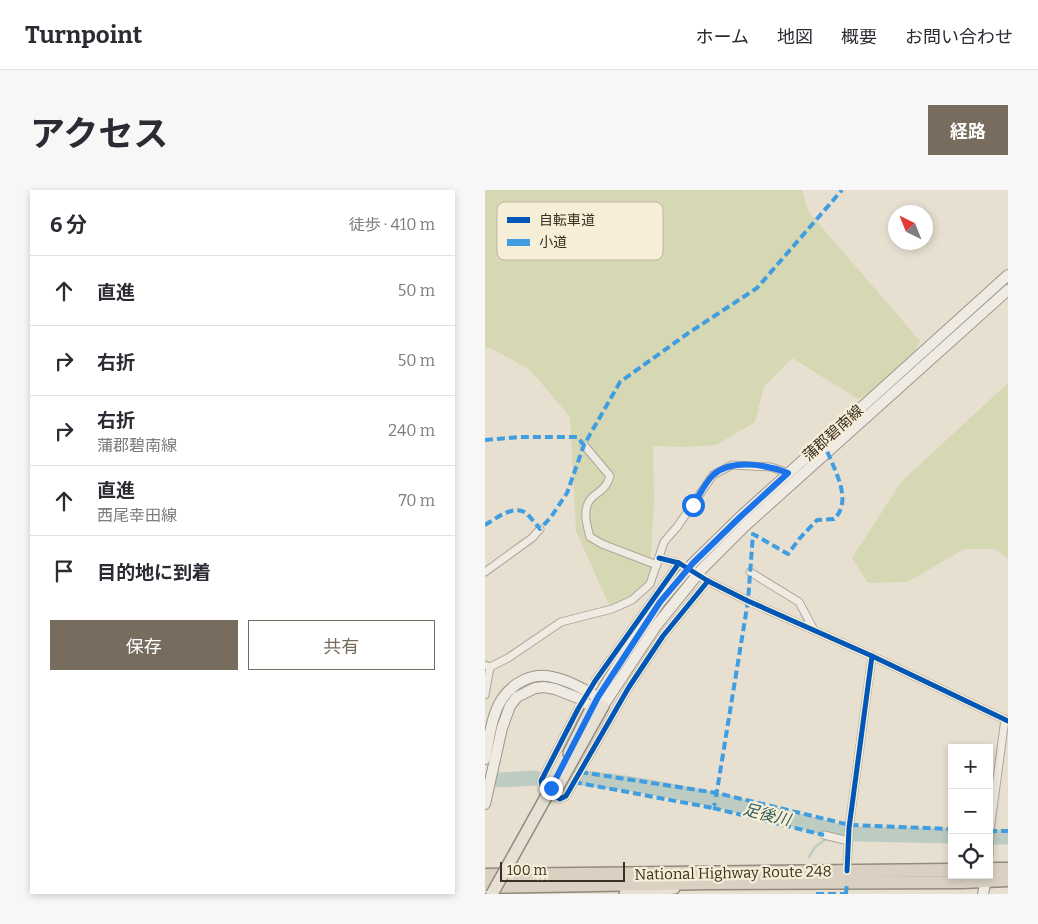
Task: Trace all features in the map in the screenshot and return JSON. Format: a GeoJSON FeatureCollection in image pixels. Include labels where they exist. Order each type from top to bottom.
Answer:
{"type":"FeatureCollection","features":[{"type":"Feature","properties":{"kind":"highway","name":"National Highway Route 248"},"geometry":{"type":"LineString","coordinates":[[993,873],[1008,869]]}},
{"type":"Feature","properties":{"kind":"highway","name":"National Highway Route 248"},"geometry":{"type":"LineString","coordinates":[[485,874],[948,870]]}},
{"type":"Feature","properties":{"kind":"highway","name":"National Highway Route 248"},"geometry":{"type":"LineString","coordinates":[[993,876],[1008,880]]}},
{"type":"Feature","properties":{"kind":"highway","name":"National Highway Route 248"},"geometry":{"type":"LineString","coordinates":[[485,887],[708,883],[963,882],[973,879]]}},
{"type":"Feature","properties":{"kind":"main road","name":"蒲郡碧南線"},"geometry":{"type":"LineString","coordinates":[[598,703],[660,602],[682,576],[739,518],[1008,275]]}},
{"type":"Feature","properties":{"kind":"main road","name":"蒲郡碧南線"},"geometry":{"type":"LineString","coordinates":[[598,703],[655,626],[702,569],[751,520],[1008,290]]}},
{"type":"Feature","properties":{"kind":"main road"},"geometry":{"type":"LineString","coordinates":[[485,759],[495,715],[501,700],[522,680],[541,675],[551,676],[565,681],[598,703]]}},
{"type":"Feature","properties":{"kind":"main road"},"geometry":{"type":"LineString","coordinates":[[485,804],[502,728],[510,706],[517,697],[535,688],[543,687],[598,703]]}},
{"type":"Feature","properties":{"kind":"main road"},"geometry":{"type":"LineString","coordinates":[[497,894],[598,703]]}},
{"type":"Feature","properties":{"kind":"main road"},"geometry":{"type":"LineString","coordinates":[[492,894],[554,789]]}},
{"type":"Feature","properties":{"kind":"main road"},"geometry":{"type":"LineString","coordinates":[[983,894],[986,879]]}},
{"type":"Feature","properties":{"kind":"main road"},"geometry":{"type":"LineString","coordinates":[[625,894],[708,883]]}},
{"type":"Feature","properties":{"kind":"street"},"geometry":{"type":"LineString","coordinates":[[584,445],[610,476],[603,490],[593,496],[586,508],[586,524],[590,537],[602,544],[658,561],[679,563],[595,682]]}},
{"type":"Feature","properties":{"kind":"street"},"geometry":{"type":"LineString","coordinates":[[485,695],[488,666],[508,658],[533,639],[561,622],[612,608],[632,600],[651,584],[664,542],[677,527],[713,475],[732,465],[771,467],[788,473]]}},
{"type":"Feature","properties":{"kind":"street"},"geometry":{"type":"LineString","coordinates":[[485,572],[532,538],[540,529]]}},
{"type":"Feature","properties":{"kind":"street"},"geometry":{"type":"LineString","coordinates":[[750,572],[799,602],[814,631]]}},
{"type":"Feature","properties":{"kind":"street"},"geometry":{"type":"LineString","coordinates":[[578,709],[541,781],[543,790],[560,799],[566,796],[629,687],[663,636],[706,580],[1007,720],[993,814]]}},
{"type":"Feature","properties":{"kind":"street"},"geometry":{"type":"LineString","coordinates":[[847,871],[849,828],[871,656]]}},
{"type":"Feature","properties":{"kind":"street"},"geometry":{"type":"LineString","coordinates":[[824,835],[849,840]]}},
{"type":"Feature","properties":{"kind":"green space"},"geometry":{"type":"Polygon","coordinates":[[[485,190],[802,190],[808,211],[920,341],[900,380],[858,399],[792,358],[764,387],[755,422],[716,445],[687,447],[653,446],[654,500],[650,570],[639,596],[609,605],[576,531],[570,417],[530,370],[491,348],[485,348],[485,190]]]}},
{"type":"Feature","properties":{"kind":"green space"},"geometry":{"type":"Polygon","coordinates":[[[1008,383],[1008,559],[995,549],[964,549],[908,582],[868,583],[852,558],[902,481],[1008,383]]]}},
{"type":"Feature","properties":{"kind":"waterway","name":"足後川"},"geometry":{"type":"LineString","coordinates":[[499,780],[535,778]]}},
{"type":"Feature","properties":{"kind":"waterway","name":"足後川"},"geometry":{"type":"LineString","coordinates":[[583,778],[679,792],[837,831],[859,834],[948,836]]}},
{"type":"Feature","properties":{"kind":"waterway"},"geometry":{"type":"LineString","coordinates":[[809,857],[815,847],[837,831]]}},
{"type":"Feature","properties":{"kind":"waterway","name":"足後川"},"geometry":{"type":"LineString","coordinates":[[993,837],[1008,837]]}},
{"type":"Feature","properties":{"kind":"marked path"},"geometry":{"type":"LineString","coordinates":[[485,525],[505,513],[516,510],[526,513],[540,529],[551,517],[567,493],[584,445],[620,382],[687,334],[757,288],[842,190]]}},
{"type":"Feature","properties":{"kind":"marked path"},"geometry":{"type":"LineString","coordinates":[[485,440],[519,437],[577,437],[584,445]]}},
{"type":"Feature","properties":{"kind":"marked path"},"geometry":{"type":"LineString","coordinates":[[716,797],[748,601],[753,534],[788,554],[817,520],[834,519],[842,504],[842,495],[838,477],[827,451]]}},
{"type":"Feature","properties":{"kind":"marked path"},"geometry":{"type":"LineString","coordinates":[[580,772],[717,793],[850,825],[948,829]]}},
{"type":"Feature","properties":{"kind":"marked path"},"geometry":{"type":"LineString","coordinates":[[574,782],[713,808],[715,803]]}},
{"type":"Feature","properties":{"kind":"marked path"},"geometry":{"type":"LineString","coordinates":[[713,808],[824,835]]}},
{"type":"Feature","properties":{"kind":"marked path"},"geometry":{"type":"LineString","coordinates":[[993,831],[1008,831]]}},
{"type":"Feature","properties":{"kind":"marked path"},"geometry":{"type":"LineString","coordinates":[[846,894],[847,882]]}},
{"type":"Feature","properties":{"kind":"marked path"},"geometry":{"type":"LineString","coordinates":[[816,894],[846,894]]}},
{"type":"Feature","properties":{"kind":"cycle path"},"geometry":{"type":"LineString","coordinates":[[659,558],[679,563],[708,581],[748,601],[872,656],[1008,721]]}},
{"type":"Feature","properties":{"kind":"cycle path"},"geometry":{"type":"LineString","coordinates":[[679,563],[595,681],[578,709],[541,781],[543,790],[560,799],[566,796],[629,687],[663,636],[708,581]]}},
{"type":"Feature","properties":{"kind":"cycle path"},"geometry":{"type":"LineString","coordinates":[[847,871],[849,828],[872,656]]}},
{"type":"Feature","properties":{"kind":"route"},"geometry":{"type":"LineString","coordinates":[[551,788],[592,707],[660,602],[693,563],[788,473],[771,467],[732,465],[713,475],[693,505]]}}]}
